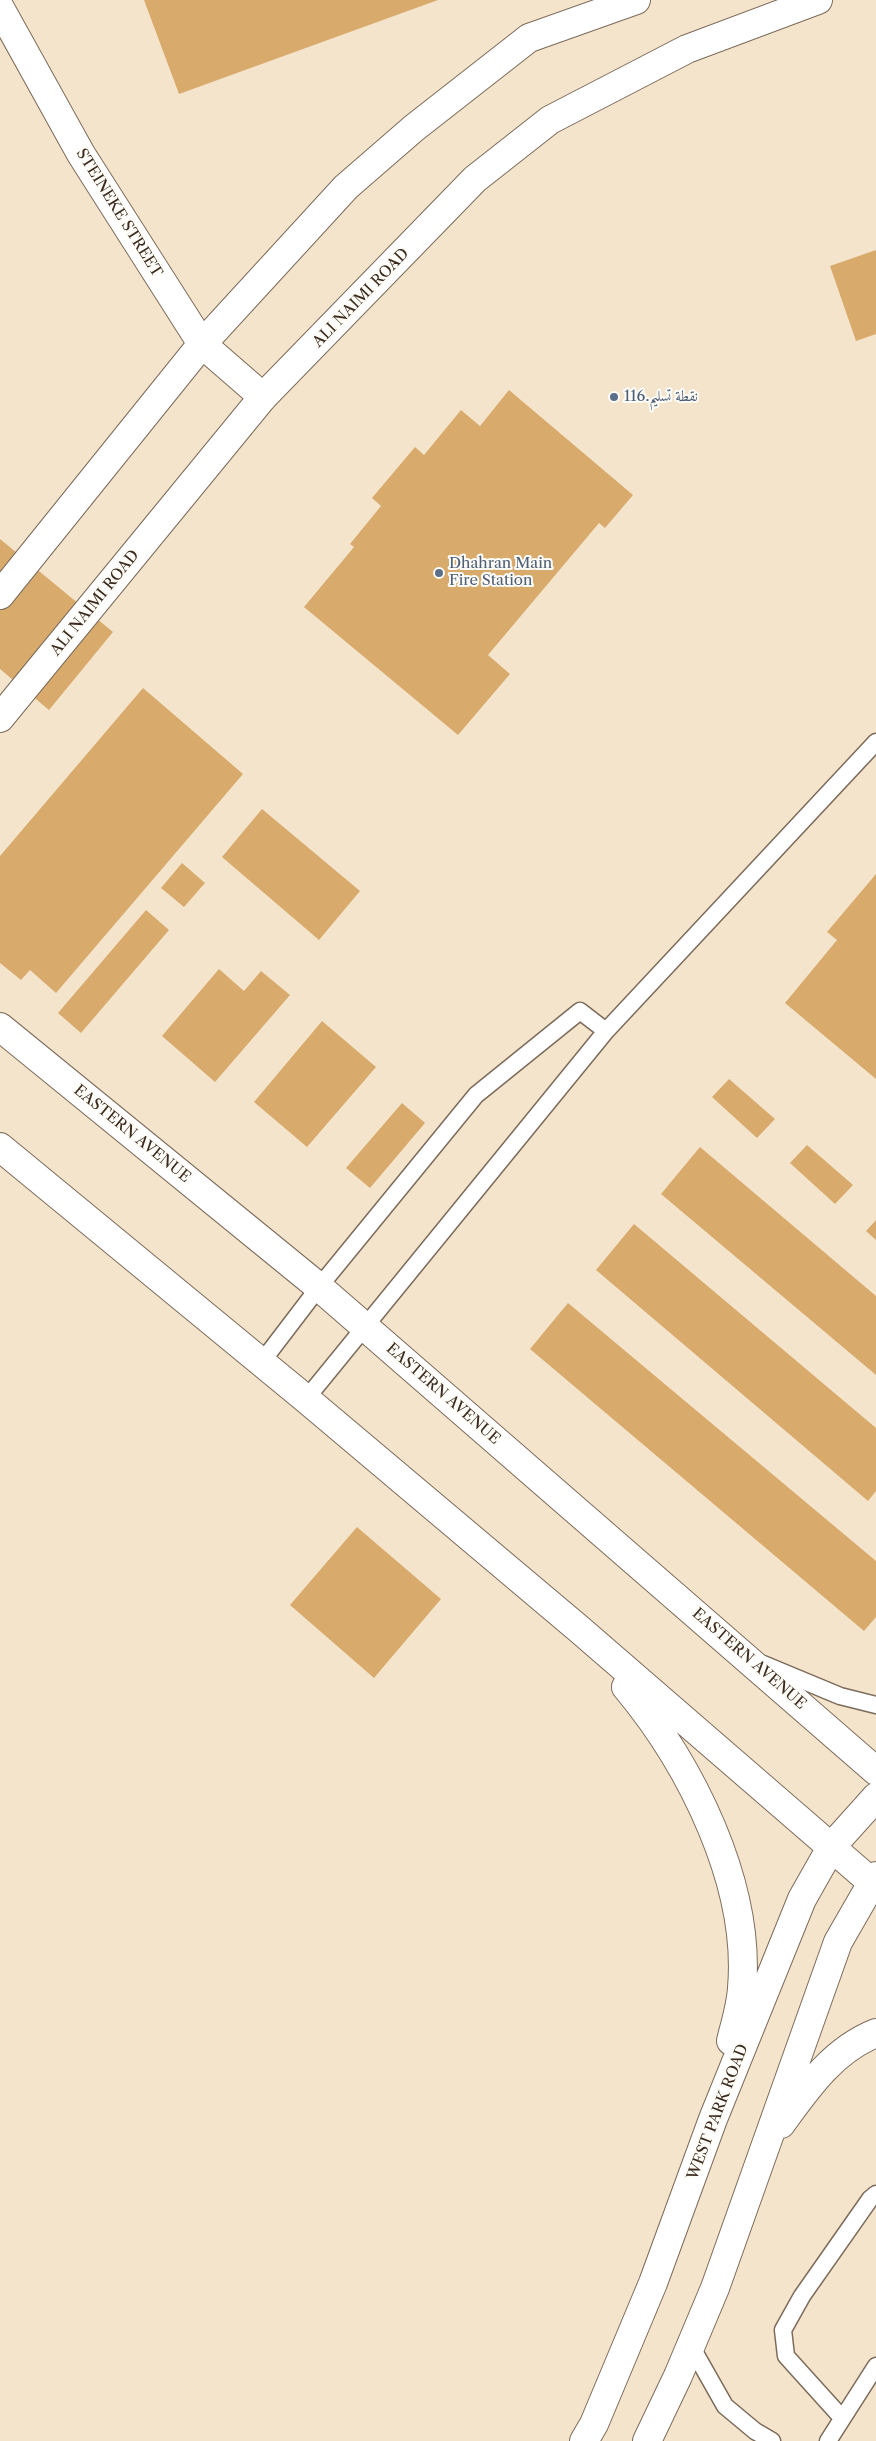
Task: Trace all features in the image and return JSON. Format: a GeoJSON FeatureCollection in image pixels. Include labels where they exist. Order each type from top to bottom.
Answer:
{"type":"FeatureCollection","features":[{"type":"Feature","properties":{"kind":"main road"},"geometry":{"type":"LineString","coordinates":[[0,595],[202,344],[346,187],[422,122],[529,38],[636,0]]}},
{"type":"Feature","properties":{"kind":"main road","name":"ALI NAIMI ROAD"},"geometry":{"type":"LineString","coordinates":[[0,718],[263,398],[475,179],[550,120],[687,49],[818,0]]}},
{"type":"Feature","properties":{"kind":"main road","name":"STEINEKE STREET"},"geometry":{"type":"LineString","coordinates":[[0,8],[81,154],[202,344],[263,398]]}},
{"type":"Feature","properties":{"kind":"main road","name":"EASTERN AVENUE"},"geometry":{"type":"LineString","coordinates":[[0,1027],[319,1287],[746,1656],[876,1771]]}},
{"type":"Feature","properties":{"kind":"main road"},"geometry":{"type":"LineString","coordinates":[[0,1147],[306,1399],[875,1881],[838,1942],[715,2288],[691,2346],[647,2441]]}},
{"type":"Feature","properties":{"kind":"main road"},"geometry":{"type":"LineString","coordinates":[[579,1630],[653,1719],[710,1820],[730,1881],[741,1927],[742,1989],[714,2119]]}},
{"type":"Feature","properties":{"kind":"main road","name":"WEST PARK ROAD"},"geometry":{"type":"LineString","coordinates":[[584,2441],[653,2283],[714,2119],[802,1899],[832,1846],[876,1796]]}},
{"type":"Feature","properties":{"kind":"main road"},"geometry":{"type":"LineString","coordinates":[[763,2150],[817,2074],[861,2039],[876,2033]]}},
{"type":"Feature","properties":{"kind":"lane"},"geometry":{"type":"LineString","coordinates":[[306,1399],[606,1031],[876,742]]}},
{"type":"Feature","properties":{"kind":"lane"},"geometry":{"type":"LineString","coordinates":[[262,1363],[319,1287],[476,1095],[580,1011],[606,1031]]}},
{"type":"Feature","properties":{"kind":"lane"},"geometry":{"type":"LineString","coordinates":[[746,1656],[840,1696],[876,1705]]}},
{"type":"Feature","properties":{"kind":"lane"},"geometry":{"type":"LineString","coordinates":[[842,2418],[786,2356],[783,2330],[802,2296],[876,2194]]}},
{"type":"Feature","properties":{"kind":"lane"},"geometry":{"type":"LineString","coordinates":[[691,2346],[725,2406],[755,2431],[772,2441]]}},
{"type":"Feature","properties":{"kind":"lane"},"geometry":{"type":"LineString","coordinates":[[828,2441],[876,2366]]}},
{"type":"Feature","properties":{"kind":"building"},"geometry":{"type":"Polygon","coordinates":[[[144,0],[438,0],[179,94],[144,0]]]}},
{"type":"Feature","properties":{"kind":"building"},"geometry":{"type":"Polygon","coordinates":[[[876,250],[876,334],[856,341],[830,266],[876,250]]]}},
{"type":"Feature","properties":{"kind":"building"},"geometry":{"type":"Polygon","coordinates":[[[509,390],[633,495],[605,528],[599,523],[488,655],[510,674],[458,735],[304,607],[354,547],[350,544],[381,506],[372,498],[415,447],[424,455],[461,410],[480,426],[509,390]]]}},
{"type":"Feature","properties":{"kind":"building"},"geometry":{"type":"Polygon","coordinates":[[[0,539],[113,632],[49,710],[0,669],[0,539]]]}},
{"type":"Feature","properties":{"kind":"building"},"geometry":{"type":"Polygon","coordinates":[[[143,688],[243,774],[56,993],[30,970],[21,980],[0,963],[0,856],[143,688]]]}},
{"type":"Feature","properties":{"kind":"building"},"geometry":{"type":"Polygon","coordinates":[[[262,809],[360,891],[319,940],[222,857],[262,809]]]}},
{"type":"Feature","properties":{"kind":"building"},"geometry":{"type":"Polygon","coordinates":[[[182,863],[205,883],[184,907],[161,888],[182,863]]]}},
{"type":"Feature","properties":{"kind":"building"},"geometry":{"type":"Polygon","coordinates":[[[876,874],[876,1079],[785,1003],[837,940],[827,932],[876,874]]]}},
{"type":"Feature","properties":{"kind":"building"},"geometry":{"type":"Polygon","coordinates":[[[146,910],[169,930],[81,1033],[58,1013],[146,910]]]}},
{"type":"Feature","properties":{"kind":"building"},"geometry":{"type":"Polygon","coordinates":[[[219,969],[244,991],[261,971],[290,995],[215,1082],[162,1036],[219,969]]]}},
{"type":"Feature","properties":{"kind":"building"},"geometry":{"type":"Polygon","coordinates":[[[322,1021],[376,1067],[307,1147],[254,1102],[322,1021]]]}},
{"type":"Feature","properties":{"kind":"building"},"geometry":{"type":"Polygon","coordinates":[[[729,1079],[775,1119],[757,1138],[712,1097],[729,1079]]]}},
{"type":"Feature","properties":{"kind":"building"},"geometry":{"type":"Polygon","coordinates":[[[402,1103],[425,1123],[370,1188],[346,1168],[402,1103]]]}},
{"type":"Feature","properties":{"kind":"building"},"geometry":{"type":"Polygon","coordinates":[[[807,1145],[853,1185],[835,1204],[790,1163],[807,1145]]]}},
{"type":"Feature","properties":{"kind":"building"},"geometry":{"type":"Polygon","coordinates":[[[700,1147],[876,1296],[876,1375],[661,1194],[700,1147]]]}},
{"type":"Feature","properties":{"kind":"building"},"geometry":{"type":"Polygon","coordinates":[[[876,1220],[876,1240],[866,1231],[876,1220]]]}},
{"type":"Feature","properties":{"kind":"building"},"geometry":{"type":"Polygon","coordinates":[[[634,1224],[876,1428],[876,1491],[868,1501],[596,1270],[634,1224]]]}},
{"type":"Feature","properties":{"kind":"building"},"geometry":{"type":"Polygon","coordinates":[[[568,1303],[876,1561],[876,1617],[864,1631],[530,1349],[568,1303]]]}},
{"type":"Feature","properties":{"kind":"building"},"geometry":{"type":"Polygon","coordinates":[[[357,1527],[441,1599],[374,1678],[290,1605],[357,1527]]]}},
{"type":"Feature","properties":{"kind":"place","name":"نقطة تسليم.116"},"geometry":{"type":"Point","coordinates":[614,397]}},
{"type":"Feature","properties":{"kind":"place","name":"Dhahran Main Fire Station"},"geometry":{"type":"Point","coordinates":[439,573]}}]}
